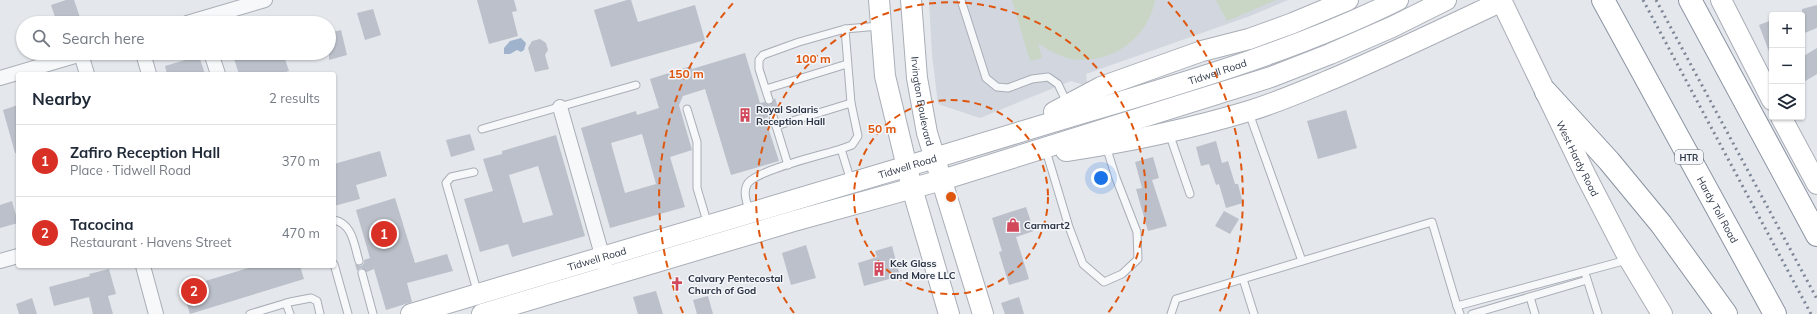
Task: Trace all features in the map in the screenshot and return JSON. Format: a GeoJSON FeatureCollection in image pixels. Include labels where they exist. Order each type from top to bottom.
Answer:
{"type":"FeatureCollection","features":[{"type":"Feature","properties":{"kind":"highway","name":"Hardy Toll Road"},"geometry":{"type":"LineString","coordinates":[[1603,0],[1775,314]]}},
{"type":"Feature","properties":{"kind":"highway"},"geometry":{"type":"LineString","coordinates":[[1690,0],[1817,235]]}},
{"type":"Feature","properties":{"kind":"highway"},"geometry":{"type":"LineString","coordinates":[[1546,92],[1609,161],[1652,213],[1726,314]]}},
{"type":"Feature","properties":{"kind":"main road"},"geometry":{"type":"LineString","coordinates":[[879,0],[885,76],[906,167],[949,314]]}},
{"type":"Feature","properties":{"kind":"main road","name":"Irvington Boulevard"},"geometry":{"type":"LineString","coordinates":[[911,0],[917,78],[927,134],[983,314]]}},
{"type":"Feature","properties":{"kind":"main road"},"geometry":{"type":"LineString","coordinates":[[1013,134],[1108,85],[1202,51],[1256,36],[1293,23],[1348,0]]}},
{"type":"Feature","properties":{"kind":"main road","name":"Tidwell Road"},"geometry":{"type":"LineString","coordinates":[[411,314],[602,256],[906,167],[1264,56],[1322,34],[1398,0]]}},
{"type":"Feature","properties":{"kind":"main road","name":"Tidwell Road"},"geometry":{"type":"LineString","coordinates":[[482,314],[608,276],[942,180],[1271,77],[1371,36],[1446,0]]}},
{"type":"Feature","properties":{"kind":"main road"},"geometry":{"type":"LineString","coordinates":[[1465,19],[1472,0]]}},
{"type":"Feature","properties":{"kind":"main road"},"geometry":{"type":"LineString","coordinates":[[1009,159],[1106,145],[1169,133],[1248,111],[1315,86],[1392,54],[1501,0]]}},
{"type":"Feature","properties":{"kind":"main road","name":"West Hardy Road"},"geometry":{"type":"LineString","coordinates":[[1501,0],[1586,176],[1629,259],[1662,314]]}},
{"type":"Feature","properties":{"kind":"main road"},"geometry":{"type":"LineString","coordinates":[[1721,0],[1769,94]]}},
{"type":"Feature","properties":{"kind":"main road"},"geometry":{"type":"LineString","coordinates":[[1783,120],[1817,184]]}},
{"type":"Feature","properties":{"kind":"main road"},"geometry":{"type":"LineString","coordinates":[[746,214],[747,236]]}},
{"type":"Feature","properties":{"kind":"street"},"geometry":{"type":"LineString","coordinates":[[217,16],[265,0]]}},
{"type":"Feature","properties":{"kind":"street"},"geometry":{"type":"LineString","coordinates":[[21,72],[62,60]]}},
{"type":"Feature","properties":{"kind":"street"},"geometry":{"type":"LineString","coordinates":[[84,60],[87,72]]}},
{"type":"Feature","properties":{"kind":"street"},"geometry":{"type":"LineString","coordinates":[[145,60],[148,72]]}},
{"type":"Feature","properties":{"kind":"street"},"geometry":{"type":"LineString","coordinates":[[213,60],[217,72]]}},
{"type":"Feature","properties":{"kind":"street"},"geometry":{"type":"LineString","coordinates":[[0,78],[16,73]]}},
{"type":"Feature","properties":{"kind":"street"},"geometry":{"type":"LineString","coordinates":[[560,107],[608,276]]}},
{"type":"Feature","properties":{"kind":"street"},"geometry":{"type":"LineString","coordinates":[[0,261],[16,257]]}},
{"type":"Feature","properties":{"kind":"street"},"geometry":{"type":"LineString","coordinates":[[144,268],[156,314]]}},
{"type":"Feature","properties":{"kind":"lane"},"geometry":{"type":"LineString","coordinates":[[961,0],[986,78],[997,87],[1008,88],[1032,79],[1048,77],[1058,84],[1068,105]]}},
{"type":"Feature","properties":{"kind":"lane"},"geometry":{"type":"LineString","coordinates":[[769,100],[759,69],[759,60],[763,56],[799,42],[845,29],[880,26]]}},
{"type":"Feature","properties":{"kind":"lane"},"geometry":{"type":"LineString","coordinates":[[746,214],[745,192],[748,184],[754,177],[852,145],[858,136],[847,64],[845,29]]}},
{"type":"Feature","properties":{"kind":"lane"},"geometry":{"type":"LineString","coordinates":[[766,89],[847,64]]}},
{"type":"Feature","properties":{"kind":"lane"},"geometry":{"type":"LineString","coordinates":[[482,129],[636,85]]}},
{"type":"Feature","properties":{"kind":"lane"},"geometry":{"type":"LineString","coordinates":[[776,126],[852,103]]}},
{"type":"Feature","properties":{"kind":"lane"},"geometry":{"type":"LineString","coordinates":[[687,108],[697,142],[697,188],[708,225]]}},
{"type":"Feature","properties":{"kind":"lane"},"geometry":{"type":"LineString","coordinates":[[1248,111],[1302,261]]}},
{"type":"Feature","properties":{"kind":"lane"},"geometry":{"type":"LineString","coordinates":[[773,116],[788,165]]}},
{"type":"Feature","properties":{"kind":"lane"},"geometry":{"type":"LineString","coordinates":[[1169,133],[1190,194]]}},
{"type":"Feature","properties":{"kind":"lane"},"geometry":{"type":"LineString","coordinates":[[1047,154],[1069,228],[1083,264],[1104,282],[1122,274],[1138,259],[1137,232],[1116,178],[1106,145]]}},
{"type":"Feature","properties":{"kind":"lane"},"geometry":{"type":"LineString","coordinates":[[840,149],[851,183]]}},
{"type":"Feature","properties":{"kind":"lane"},"geometry":{"type":"LineString","coordinates":[[474,172],[451,177],[446,183],[478,294]]}},
{"type":"Feature","properties":{"kind":"lane"},"geometry":{"type":"LineString","coordinates":[[336,220],[342,222],[348,228],[359,261]]}},
{"type":"Feature","properties":{"kind":"lane"},"geometry":{"type":"LineString","coordinates":[[1171,314],[1176,299],[1432,222],[1458,312],[1469,303],[1584,270],[1629,259]]}},
{"type":"Feature","properties":{"kind":"lane"},"geometry":{"type":"LineString","coordinates":[[335,268],[348,314]]}},
{"type":"Feature","properties":{"kind":"lane"},"geometry":{"type":"LineString","coordinates":[[1584,270],[1598,314]]}},
{"type":"Feature","properties":{"kind":"lane"},"geometry":{"type":"LineString","coordinates":[[362,273],[373,314]]}},
{"type":"Feature","properties":{"kind":"lane"},"geometry":{"type":"LineString","coordinates":[[1243,279],[1254,314]]}},
{"type":"Feature","properties":{"kind":"lane"},"geometry":{"type":"LineString","coordinates":[[1472,314],[1587,280]]}},
{"type":"Feature","properties":{"kind":"lane"},"geometry":{"type":"LineString","coordinates":[[1530,297],[1535,314]]}},
{"type":"Feature","properties":{"kind":"lane"},"geometry":{"type":"LineString","coordinates":[[250,314],[286,303],[311,298],[317,301],[320,314]]}},
{"type":"Feature","properties":{"kind":"lane"},"geometry":{"type":"LineString","coordinates":[[286,303],[290,314]]}},
{"type":"Feature","properties":{"kind":"shaded area"},"geometry":{"type":"Polygon","coordinates":[[[929,0],[1288,0],[1250,16],[1086,74],[1087,83],[1084,85],[1071,81],[980,118],[938,104],[932,55],[929,0]]]}},
{"type":"Feature","properties":{"kind":"green space"},"geometry":{"type":"Polygon","coordinates":[[[1012,0],[1155,0],[1151,14],[1144,27],[1136,37],[1113,53],[1100,58],[1086,60],[1071,59],[1062,56],[1038,43],[1042,58],[1030,61],[1012,0]]]}},
{"type":"Feature","properties":{"kind":"green space"},"geometry":{"type":"Polygon","coordinates":[[[1216,0],[1276,0],[1227,21],[1216,0]]]}},
{"type":"Feature","properties":{"kind":"water"},"geometry":{"type":"Polygon","coordinates":[[[521,38],[526,43],[524,50],[521,52],[517,50],[510,54],[504,54],[504,48],[510,41],[521,38]]]}},
{"type":"Feature","properties":{"kind":"building"},"geometry":{"type":"Polygon","coordinates":[[[66,0],[74,0],[80,16],[55,16],[51,5],[66,0]]]}},
{"type":"Feature","properties":{"kind":"building"},"geometry":{"type":"Polygon","coordinates":[[[477,0],[514,0],[517,11],[512,12],[518,36],[489,44],[477,0]]]}},
{"type":"Feature","properties":{"kind":"building"},"geometry":{"type":"Polygon","coordinates":[[[631,0],[638,22],[695,5],[705,40],[611,67],[594,10],[631,0]]]}},
{"type":"Feature","properties":{"kind":"building"},"geometry":{"type":"Polygon","coordinates":[[[1817,5],[1817,28],[1805,33],[1805,12],[1802,12],[1802,9],[1817,5]]]}},
{"type":"Feature","properties":{"kind":"building"},"geometry":{"type":"Polygon","coordinates":[[[373,9],[381,35],[365,40],[357,13],[373,9]]]}},
{"type":"Feature","properties":{"kind":"building"},"geometry":{"type":"Polygon","coordinates":[[[1769,21],[1769,52],[1759,25],[1769,21]]]}},
{"type":"Feature","properties":{"kind":"building"},"geometry":{"type":"Polygon","coordinates":[[[341,30],[347,55],[336,58],[336,31],[341,30]]]}},
{"type":"Feature","properties":{"kind":"building"},"geometry":{"type":"Polygon","coordinates":[[[540,39],[546,43],[548,50],[545,55],[549,69],[535,72],[528,48],[532,41],[540,39]]]}},
{"type":"Feature","properties":{"kind":"building"},"geometry":{"type":"Polygon","coordinates":[[[1817,48],[1817,74],[1805,81],[1805,55],[1817,48]]]}},
{"type":"Feature","properties":{"kind":"building"},"geometry":{"type":"Polygon","coordinates":[[[745,53],[760,103],[764,102],[770,105],[775,98],[780,114],[772,111],[769,113],[768,117],[765,118],[779,161],[731,175],[705,89],[683,96],[679,105],[692,150],[670,157],[685,207],[610,228],[581,128],[636,111],[637,115],[659,108],[650,79],[691,66],[692,69],[745,53]],[[642,134],[611,143],[625,193],[656,184],[642,134]]]}},
{"type":"Feature","properties":{"kind":"building"},"geometry":{"type":"Polygon","coordinates":[[[185,60],[200,60],[204,72],[166,72],[165,66],[185,60]]]}},
{"type":"Feature","properties":{"kind":"building"},"geometry":{"type":"Polygon","coordinates":[[[234,60],[285,60],[289,71],[286,72],[238,72],[234,60]]]}},
{"type":"Feature","properties":{"kind":"building"},"geometry":{"type":"Polygon","coordinates":[[[16,106],[16,153],[15,153],[3,110],[16,106]]]}},
{"type":"Feature","properties":{"kind":"building"},"geometry":{"type":"Polygon","coordinates":[[[1346,110],[1357,148],[1318,159],[1307,121],[1346,110]]]}},
{"type":"Feature","properties":{"kind":"building"},"geometry":{"type":"Polygon","coordinates":[[[470,134],[475,150],[451,157],[446,140],[470,134]]]}},
{"type":"Feature","properties":{"kind":"building"},"geometry":{"type":"Polygon","coordinates":[[[556,135],[585,236],[512,257],[508,244],[480,252],[464,199],[493,191],[483,159],[502,154],[502,151],[556,135]],[[538,166],[509,175],[523,223],[553,215],[538,166]]]}},
{"type":"Feature","properties":{"kind":"building"},"geometry":{"type":"Polygon","coordinates":[[[1216,141],[1222,163],[1228,161],[1235,184],[1238,184],[1243,203],[1226,208],[1219,184],[1216,185],[1209,164],[1201,166],[1196,147],[1216,141]]]}},
{"type":"Feature","properties":{"kind":"building"},"geometry":{"type":"Polygon","coordinates":[[[380,151],[387,176],[356,185],[360,199],[336,205],[336,163],[380,151]]]}},
{"type":"Feature","properties":{"kind":"building"},"geometry":{"type":"Polygon","coordinates":[[[1153,157],[1159,178],[1152,180],[1167,226],[1148,231],[1136,189],[1142,188],[1135,162],[1153,157]]]}},
{"type":"Feature","properties":{"kind":"building"},"geometry":{"type":"Polygon","coordinates":[[[395,198],[415,263],[447,254],[453,271],[407,283],[412,302],[386,310],[374,269],[367,272],[361,268],[357,271],[355,264],[361,266],[364,263],[364,260],[370,258],[356,210],[395,198]]]}},
{"type":"Feature","properties":{"kind":"building"},"geometry":{"type":"Polygon","coordinates":[[[12,201],[16,216],[16,224],[0,228],[0,205],[12,201]]]}},
{"type":"Feature","properties":{"kind":"building"},"geometry":{"type":"Polygon","coordinates":[[[1026,207],[1034,231],[1016,237],[1029,279],[1009,285],[999,252],[1002,251],[992,218],[1026,207]]]}},
{"type":"Feature","properties":{"kind":"building"},"geometry":{"type":"Polygon","coordinates":[[[1224,211],[1239,219],[1230,234],[1215,226],[1224,211]]]}},
{"type":"Feature","properties":{"kind":"building"},"geometry":{"type":"Polygon","coordinates":[[[806,245],[816,278],[791,285],[782,253],[806,245]]]}},
{"type":"Feature","properties":{"kind":"building","name":"Kek Glass and More LLC"},"geometry":{"type":"Polygon","coordinates":[[[892,246],[900,276],[864,286],[858,263],[877,257],[875,251],[892,246]]]}},
{"type":"Feature","properties":{"kind":"building"},"geometry":{"type":"Polygon","coordinates":[[[248,268],[301,268],[304,279],[190,314],[182,288],[248,268]]]}},
{"type":"Feature","properties":{"kind":"building"},"geometry":{"type":"Polygon","coordinates":[[[109,269],[116,294],[108,296],[113,314],[93,314],[89,297],[54,306],[49,287],[90,276],[89,274],[109,269]]]}},
{"type":"Feature","properties":{"kind":"building"},"geometry":{"type":"Polygon","coordinates":[[[656,291],[663,314],[638,314],[633,297],[656,291]]]}},
{"type":"Feature","properties":{"kind":"building"},"geometry":{"type":"Polygon","coordinates":[[[708,296],[713,314],[697,314],[693,300],[708,296]]]}},
{"type":"Feature","properties":{"kind":"building"},"geometry":{"type":"Polygon","coordinates":[[[1019,297],[1024,314],[1005,314],[1001,303],[1019,297]]]}},
{"type":"Feature","properties":{"kind":"building"},"geometry":{"type":"Polygon","coordinates":[[[32,298],[37,314],[19,314],[16,304],[32,298]]]}},
{"type":"Feature","properties":{"kind":"railway"},"geometry":{"type":"LineString","coordinates":[[1643,0],[1811,314]]}},
{"type":"Feature","properties":{"kind":"railway"},"geometry":{"type":"LineString","coordinates":[[1656,0],[1817,299]]}},
{"type":"Feature","properties":{"kind":"place","name":"Royal Solaris Reception Hall"},"geometry":{"type":"Point","coordinates":[745,115]}},
{"type":"Feature","properties":{"kind":"place","name":"Carmart2"},"geometry":{"type":"Point","coordinates":[1013,225]}},
{"type":"Feature","properties":{"kind":"place","name":"Zafiro Reception Hall"},"geometry":{"type":"Point","coordinates":[384,234]}},
{"type":"Feature","properties":{"kind":"place","name":"Kek Glass and More LLC"},"geometry":{"type":"Point","coordinates":[879,269]}},
{"type":"Feature","properties":{"kind":"place","name":"Calvary Pentecostal Church of God"},"geometry":{"type":"Point","coordinates":[677,284]}},
{"type":"Feature","properties":{"kind":"place","name":"Tacocina"},"geometry":{"type":"Point","coordinates":[194,291]}}]}
